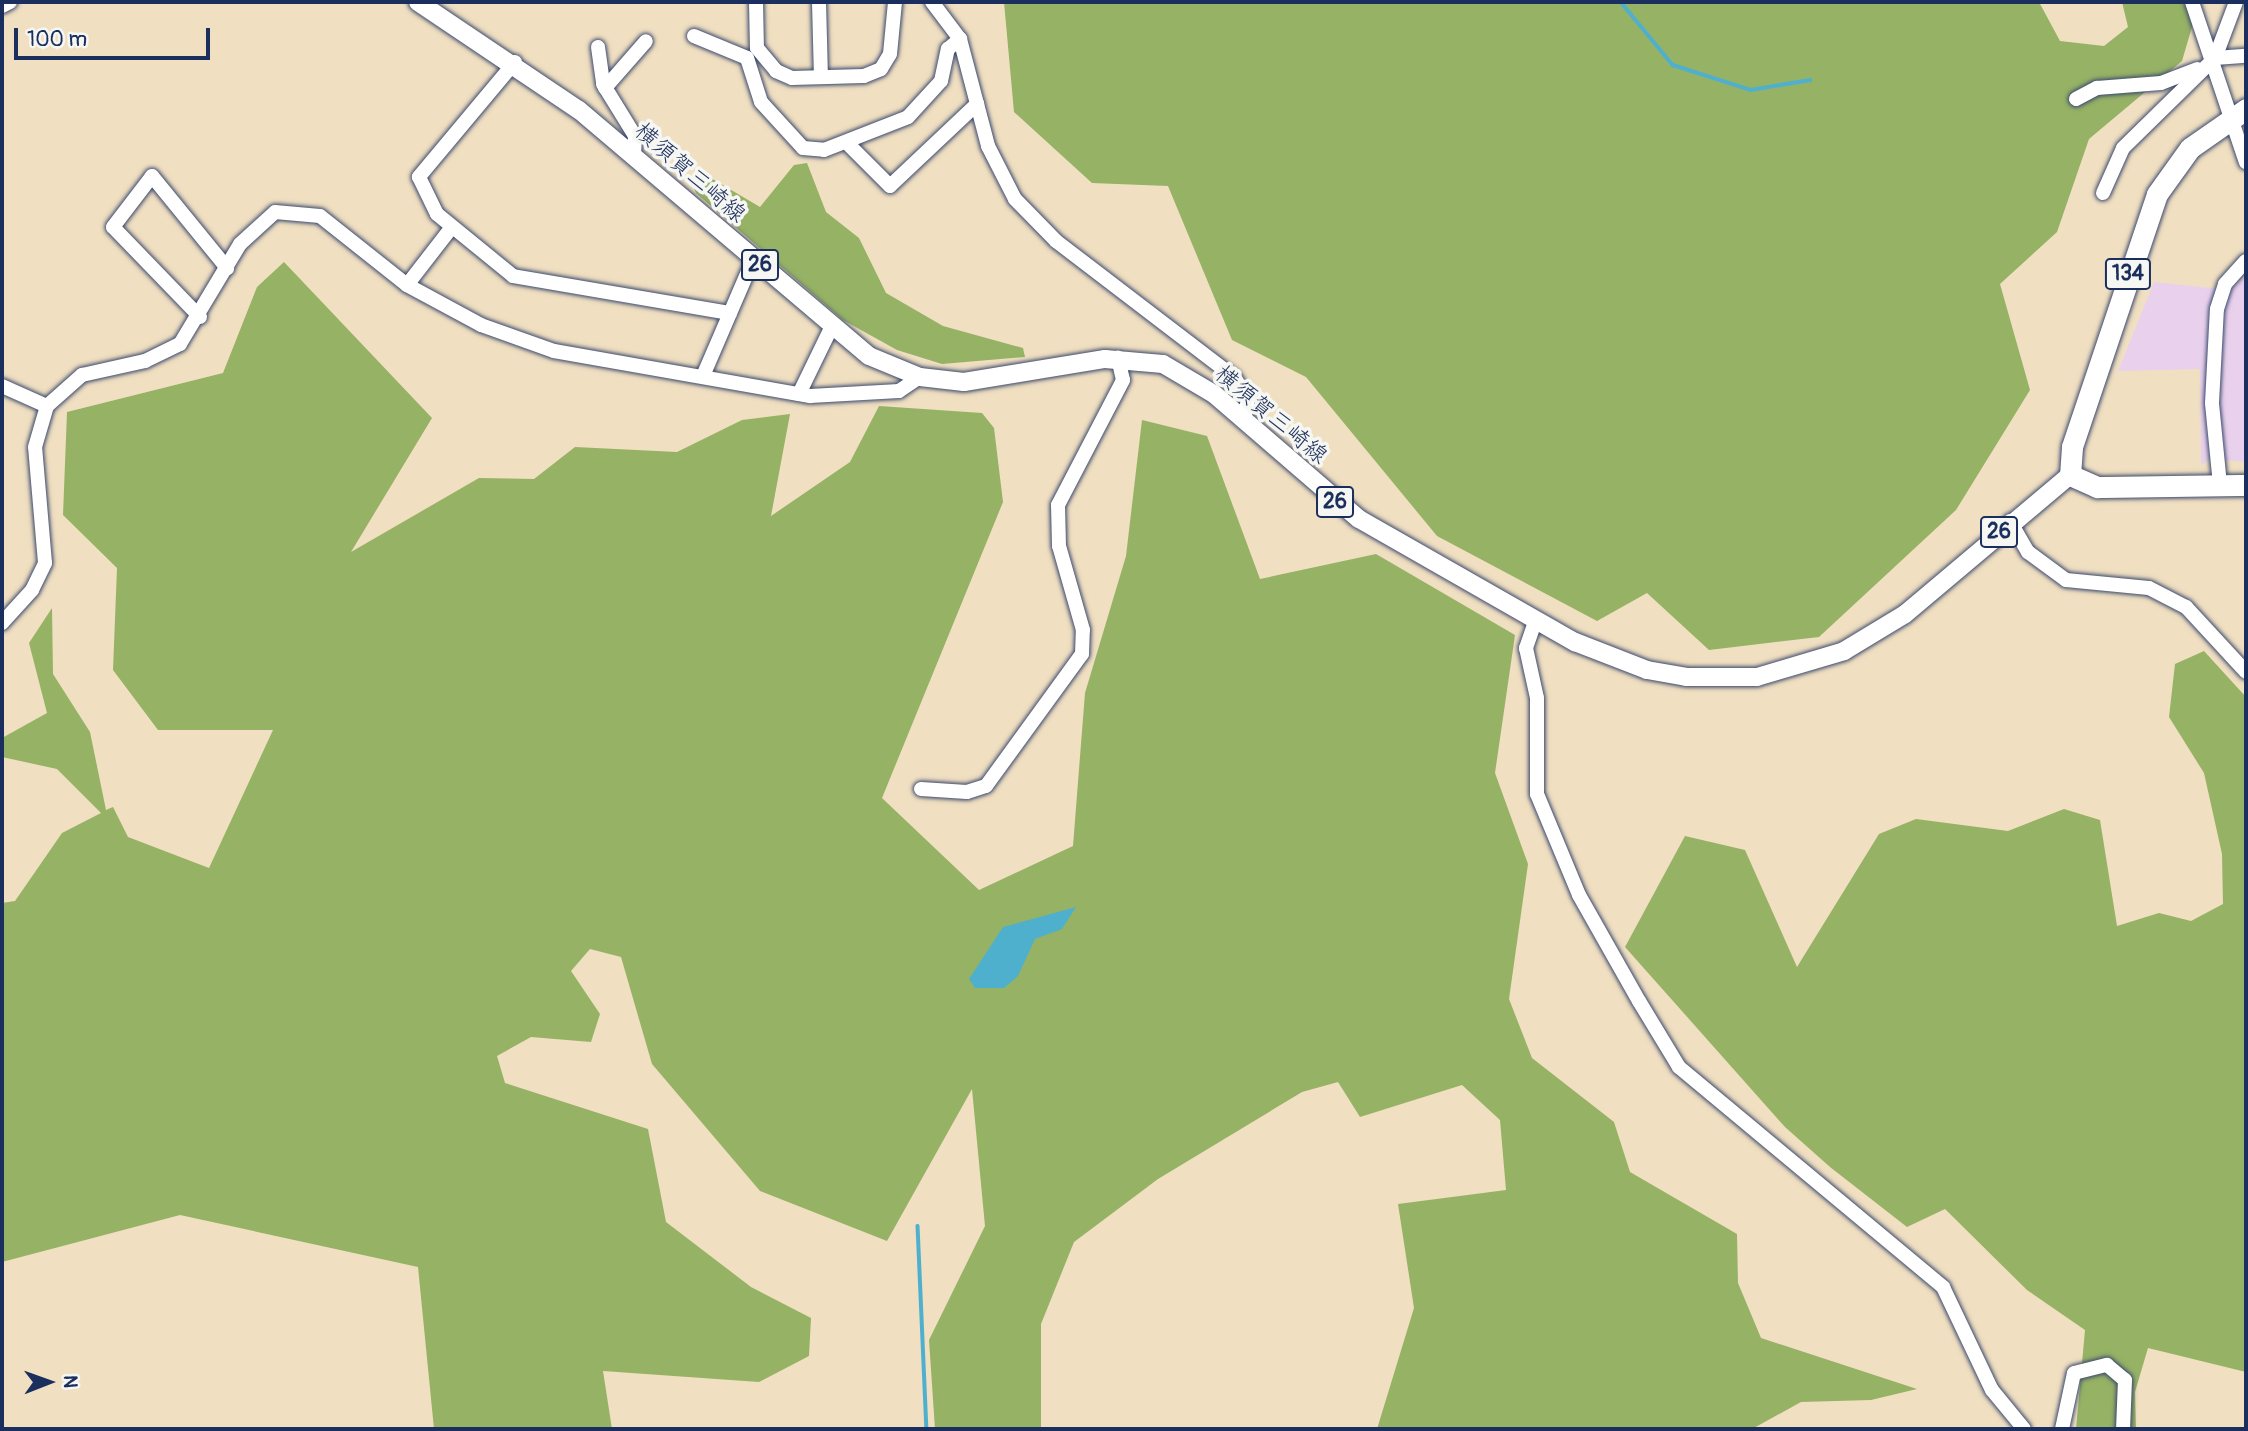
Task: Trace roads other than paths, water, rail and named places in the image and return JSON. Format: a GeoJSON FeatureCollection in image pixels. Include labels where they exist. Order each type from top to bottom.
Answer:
{"type":"FeatureCollection","features":[{"type":"Feature","properties":{"kind":"highway","name":"134"},"geometry":{"type":"LineString","coordinates":[[2070,475],[2072,447],[2144,221],[2190,148],[2239,113]]}},
{"type":"Feature","properties":{"kind":"highway"},"geometry":{"type":"LineString","coordinates":[[2070,475],[2097,486],[2246,485]]}},
{"type":"Feature","properties":{"kind":"main road","name":"横須賀三崎線"},"geometry":{"type":"LineString","coordinates":[[418,2],[515,62],[634,157],[831,328],[869,356],[920,377],[987,380],[1118,358],[1177,371],[1244,419],[1350,513],[1590,649],[1665,674],[1714,679],[1785,672],[1885,628],[2010,521],[2070,475]]}},
{"type":"Feature","properties":{"kind":"street"},"geometry":{"type":"LineString","coordinates":[[2,6],[10,2]]}},
{"type":"Feature","properties":{"kind":"street"},"geometry":{"type":"LineString","coordinates":[[756,2],[757,48],[768,64],[787,77],[821,77],[881,69],[890,54],[895,2]]}},
{"type":"Feature","properties":{"kind":"street"},"geometry":{"type":"LineString","coordinates":[[819,2],[821,77]]}},
{"type":"Feature","properties":{"kind":"street"},"geometry":{"type":"LineString","coordinates":[[932,2],[960,39],[994,164],[1027,214],[1234,377],[1248,399],[1244,419]]}},
{"type":"Feature","properties":{"kind":"street"},"geometry":{"type":"LineString","coordinates":[[2192,2],[2212,60],[2239,113],[2246,162]]}},
{"type":"Feature","properties":{"kind":"street"},"geometry":{"type":"LineString","coordinates":[[2103,193],[2123,149],[2212,60],[2236,2]]}},
{"type":"Feature","properties":{"kind":"street"},"geometry":{"type":"LineString","coordinates":[[694,36],[747,58],[761,102],[803,148],[849,145],[890,129],[917,109],[941,81],[948,50],[960,39]]}},
{"type":"Feature","properties":{"kind":"street"},"geometry":{"type":"LineString","coordinates":[[605,88],[646,41]]}},
{"type":"Feature","properties":{"kind":"street"},"geometry":{"type":"LineString","coordinates":[[598,47],[605,88],[635,136],[634,157]]}},
{"type":"Feature","properties":{"kind":"street"},"geometry":{"type":"LineString","coordinates":[[2076,99],[2119,83],[2161,83],[2212,60],[2246,56]]}},
{"type":"Feature","properties":{"kind":"street"},"geometry":{"type":"LineString","coordinates":[[515,62],[419,177],[438,214],[513,276],[730,313]]}},
{"type":"Feature","properties":{"kind":"street"},"geometry":{"type":"LineString","coordinates":[[849,145],[890,186],[977,104]]}},
{"type":"Feature","properties":{"kind":"street"},"geometry":{"type":"LineString","coordinates":[[200,317],[113,227],[152,176],[227,268]]}},
{"type":"Feature","properties":{"kind":"street"},"geometry":{"type":"LineString","coordinates":[[2,623],[33,590],[45,563],[35,447],[47,406],[82,375],[171,350],[200,317],[227,268],[258,221],[295,208],[327,220],[407,285],[533,346],[799,394],[899,391],[920,377]]}},
{"type":"Feature","properties":{"kind":"street"},"geometry":{"type":"LineString","coordinates":[[407,285],[452,226]]}},
{"type":"Feature","properties":{"kind":"street"},"geometry":{"type":"LineString","coordinates":[[703,376],[753,260]]}},
{"type":"Feature","properties":{"kind":"street"},"geometry":{"type":"LineString","coordinates":[[2220,485],[2212,403],[2217,309],[2225,284],[2246,261]]}},
{"type":"Feature","properties":{"kind":"street"},"geometry":{"type":"LineString","coordinates":[[799,394],[831,328]]}},
{"type":"Feature","properties":{"kind":"street"},"geometry":{"type":"LineString","coordinates":[[921,789],[967,792],[986,786],[1082,654],[1083,630],[1059,546],[1058,505],[1123,380],[1118,358]]}},
{"type":"Feature","properties":{"kind":"street"},"geometry":{"type":"LineString","coordinates":[[2,386],[47,406]]}},
{"type":"Feature","properties":{"kind":"street"},"geometry":{"type":"LineString","coordinates":[[2010,521],[2028,552],[2066,580],[2149,588],[2186,607],[2246,672]]}},
{"type":"Feature","properties":{"kind":"street"},"geometry":{"type":"LineString","coordinates":[[1536,619],[1526,648],[1537,698],[1537,794],[1595,927],[1679,1067],[1787,1161],[1899,1245],[1943,1286],[1992,1390],[2024,1429]]}},
{"type":"Feature","properties":{"kind":"street"},"geometry":{"type":"LineString","coordinates":[[2062,1429],[2074,1373],[2107,1365],[2125,1380],[2123,1429]]}},
{"type":"Feature","properties":{"kind":"water"},"geometry":{"type":"Polygon","coordinates":[[[1076,907],[1062,929],[1035,939],[1018,976],[1004,988],[975,988],[969,979],[1003,927],[1076,907]]]}},
{"type":"Feature","properties":{"kind":"waterway"},"geometry":{"type":"LineString","coordinates":[[1621,2],[1673,65],[1751,90],[1810,80]]}},
{"type":"Feature","properties":{"kind":"waterway"},"geometry":{"type":"LineString","coordinates":[[918,1226],[927,1429]]}}]}
